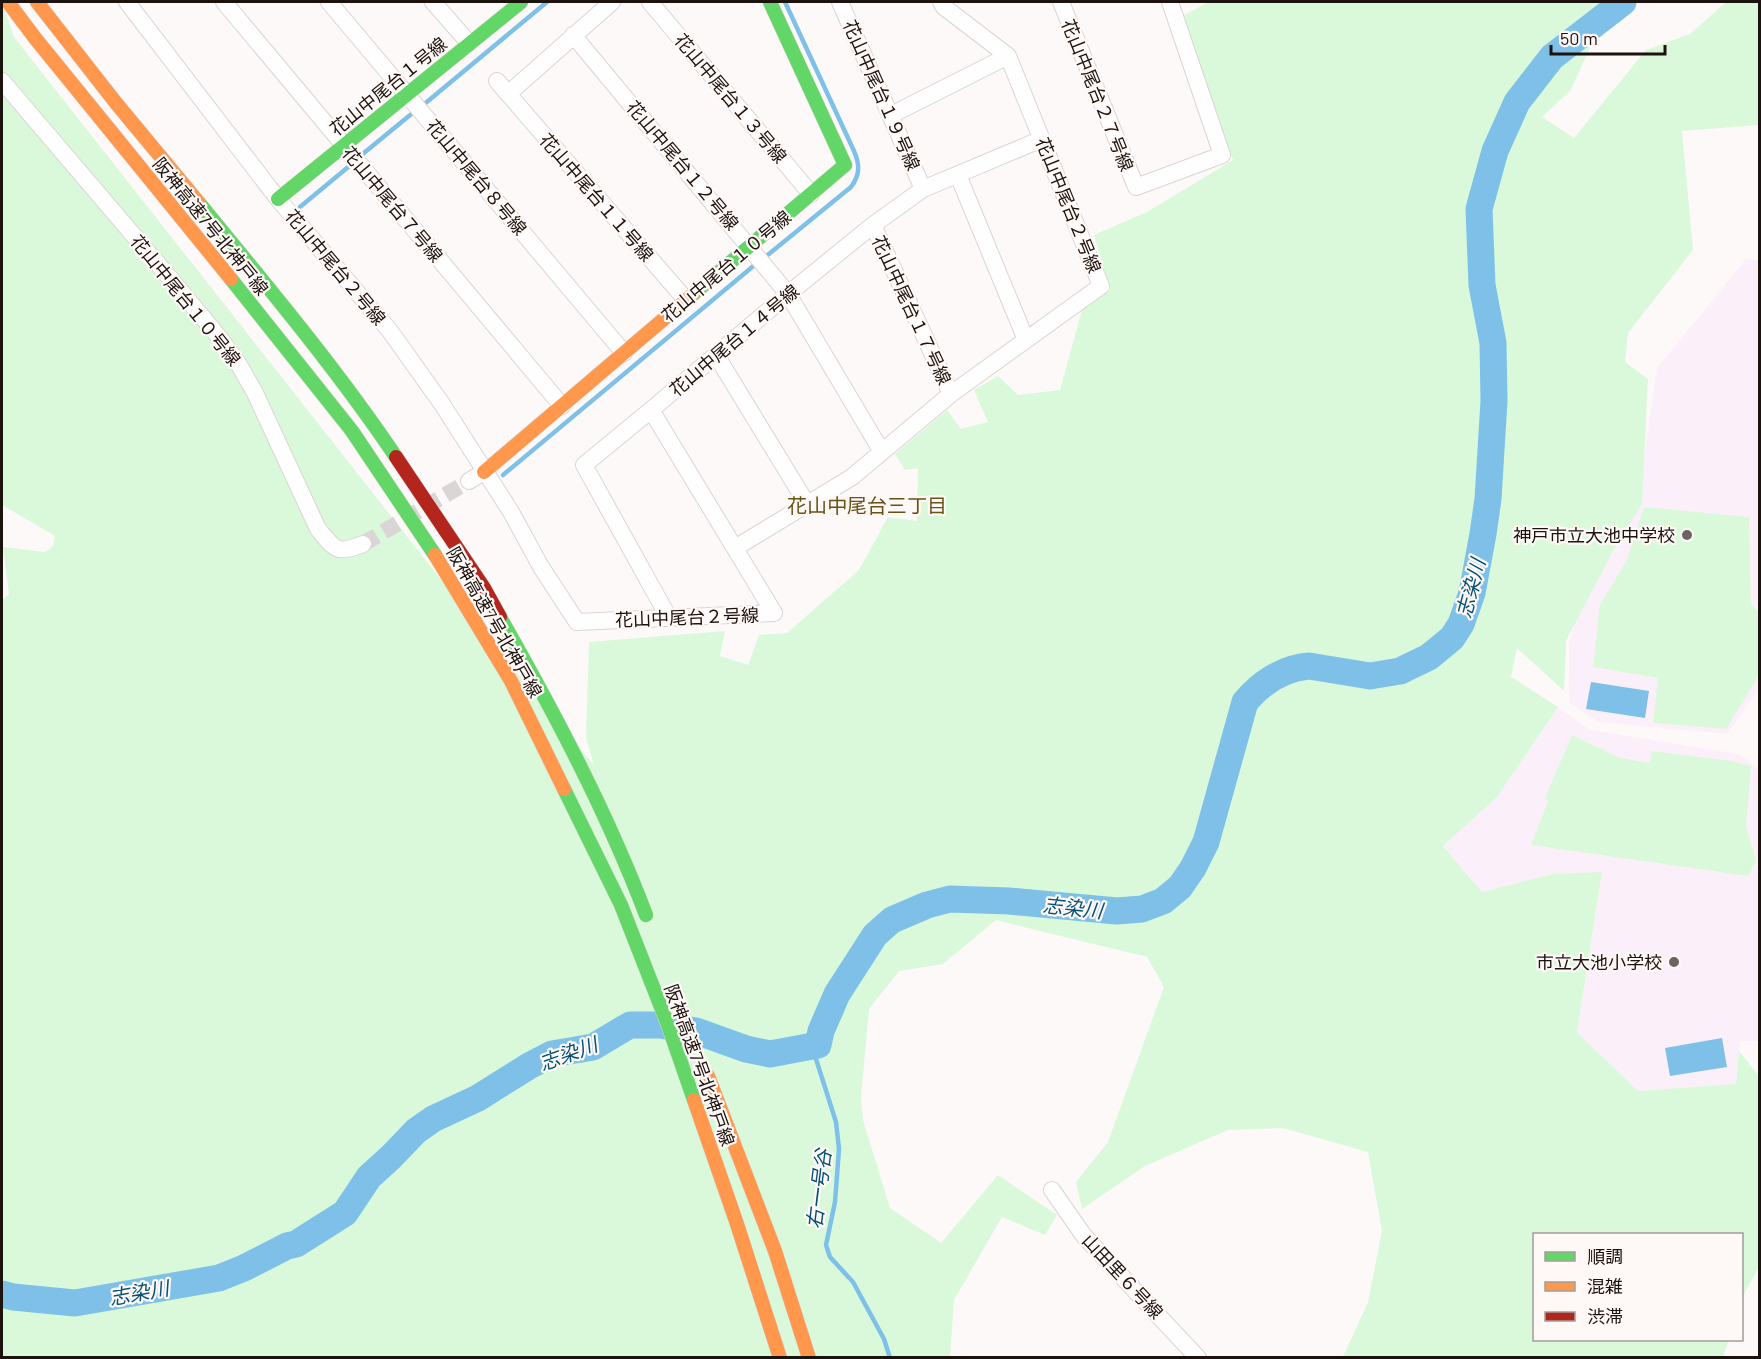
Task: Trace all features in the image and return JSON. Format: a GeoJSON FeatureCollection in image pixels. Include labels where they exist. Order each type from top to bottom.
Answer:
{"type":"FeatureCollection","features":[{"type":"Feature","properties":{"kind":"main road","name":"阪神高速7号北神戸線"},"geometry":{"type":"LineString","coordinates":[[8,2],[352,432],[448,574],[511,681],[625,916],[668,1025],[737,1224],[780,1358]]}},
{"type":"Feature","properties":{"kind":"main road","name":"阪神高速7号北神戸線"},"geometry":{"type":"LineString","coordinates":[[37,2],[116,104],[294,318],[375,426],[484,588],[531,671],[587,781],[631,875],[652,929]]}},
{"type":"Feature","properties":{"kind":"main road","name":"花山中尾台１０号線"},"geometry":{"type":"LineString","coordinates":[[484,472],[686,300],[752,249],[845,165],[770,2]]}},
{"type":"Feature","properties":{"kind":"main road","name":"花山中尾台１号線"},"geometry":{"type":"LineString","coordinates":[[279,200],[347,149],[513,4]]}},
{"type":"Feature","properties":{"kind":"main road","name":"阪神高速7号北神戸線"},"geometry":{"type":"LineString","coordinates":[[701,1059],[775,1251],[809,1358]]}},
{"type":"Feature","properties":{"kind":"main road"},"geometry":{"type":"LineString","coordinates":[[802,1338],[816,1358]]}},
{"type":"Feature","properties":{"kind":"street","name":"花山中尾台２号線"},"geometry":{"type":"LineString","coordinates":[[127,2],[279,200],[390,331],[442,404],[511,512],[541,567],[577,622],[774,613],[735,548],[852,477],[951,394],[1101,286],[1008,56]]}},
{"type":"Feature","properties":{"kind":"street","name":"花山中尾台７号線"},"geometry":{"type":"LineString","coordinates":[[224,2],[562,406]]}},
{"type":"Feature","properties":{"kind":"street","name":"花山中尾台８号線"},"geometry":{"type":"LineString","coordinates":[[329,2],[624,353]]}},
{"type":"Feature","properties":{"kind":"street"},"geometry":{"type":"LineString","coordinates":[[434,2],[469,43]]}},
{"type":"Feature","properties":{"kind":"street","name":"花山中尾台１１号線"},"geometry":{"type":"LineString","coordinates":[[612,2],[573,35],[502,88],[686,300]]}},
{"type":"Feature","properties":{"kind":"street","name":"花山中尾台１３号線"},"geometry":{"type":"LineString","coordinates":[[650,2],[811,194]]}},
{"type":"Feature","properties":{"kind":"street","name":"花山中尾台１９号線"},"geometry":{"type":"LineString","coordinates":[[840,2],[923,189]]}},
{"type":"Feature","properties":{"kind":"street"},"geometry":{"type":"LineString","coordinates":[[891,115],[1008,56],[944,8],[941,2]]}},
{"type":"Feature","properties":{"kind":"street","name":"花山中尾台２７号線"},"geometry":{"type":"LineString","coordinates":[[1060,2],[1136,187],[1222,155],[1170,2]]}},
{"type":"Feature","properties":{"kind":"street","name":"花山中尾台１２号線"},"geometry":{"type":"LineString","coordinates":[[573,35],[788,294],[882,452]]}},
{"type":"Feature","properties":{"kind":"street","name":"花山中尾台１０号線"},"geometry":{"type":"LineString","coordinates":[[2,81],[164,271],[238,363],[255,393],[318,529],[330,544],[339,550],[348,550],[363,544]]}},
{"type":"Feature","properties":{"kind":"street","name":"花山中尾台１４号線"},"geometry":{"type":"LineString","coordinates":[[669,618],[584,465],[788,294],[873,225],[923,189],[1042,139]]}},
{"type":"Feature","properties":{"kind":"street"},"geometry":{"type":"LineString","coordinates":[[958,176],[1026,340]]}},
{"type":"Feature","properties":{"kind":"street","name":"花山中尾台１７号線"},"geometry":{"type":"LineString","coordinates":[[873,225],[951,394]]}},
{"type":"Feature","properties":{"kind":"street"},"geometry":{"type":"LineString","coordinates":[[716,355],[807,504]]}},
{"type":"Feature","properties":{"kind":"street"},"geometry":{"type":"LineString","coordinates":[[651,410],[735,548]]}},
{"type":"Feature","properties":{"kind":"street","name":"花山中尾台１０号線"},"geometry":{"type":"LineString","coordinates":[[469,481],[484,472]]}},
{"type":"Feature","properties":{"kind":"street","name":"山田里６号線"},"geometry":{"type":"LineString","coordinates":[[1052,1190],[1084,1236],[1198,1358]]}},
{"type":"Feature","properties":{"kind":"shaded area","name":"神戸市立大池中学校"},"geometry":{"type":"Polygon","coordinates":[[[1746,259],[1759,260],[1759,689],[1727,734],[1598,722],[1569,703],[1569,644],[1589,578],[1639,492],[1657,368],[1746,259]]]}},
{"type":"Feature","properties":{"kind":"shaded area","name":"市立大池小学校"},"geometry":{"type":"Polygon","coordinates":[[[1558,707],[1590,730],[1739,754],[1759,769],[1759,1041],[1740,1041],[1736,1084],[1638,1091],[1577,1032],[1602,873],[1553,874],[1482,892],[1443,846],[1497,797],[1558,707]]]}},
{"type":"Feature","properties":{"kind":"green space"},"geometry":{"type":"Polygon","coordinates":[[[2,2],[14,37],[472,619],[594,765],[586,738],[589,642],[725,631],[720,656],[748,665],[759,635],[787,633],[859,570],[888,517],[917,521],[918,468],[905,470],[895,454],[947,410],[961,429],[988,422],[974,390],[998,376],[1018,395],[1060,390],[1082,310],[1110,290],[1094,235],[1147,212],[1233,160],[1182,16],[1209,2],[1611,2],[1570,91],[1542,117],[1574,138],[1646,50],[1690,34],[1726,2],[1759,2],[1759,125],[1682,131],[1693,250],[1628,333],[1625,362],[1648,379],[1642,504],[1613,551],[1566,641],[1564,691],[1517,648],[1511,677],[1558,707],[1497,797],[1443,846],[1482,892],[1553,874],[1602,872],[1577,1032],[1638,1091],[1736,1084],[1739,1051],[1759,1076],[1759,1267],[1743,1299],[1743,1233],[1533,1233],[1533,1341],[1729,1341],[1723,1357],[1343,1357],[1368,1302],[1382,1231],[1368,1152],[1283,1128],[1228,1130],[1145,1166],[1082,1209],[1076,1182],[1108,1142],[1164,987],[1147,957],[996,920],[943,964],[899,971],[869,1009],[861,1098],[863,1120],[890,1208],[941,1243],[998,1175],[1057,1215],[1045,1235],[1002,1217],[954,1300],[950,1357],[2,1357],[2,600],[9,594],[3,547],[45,552],[53,546],[55,536],[2,505],[2,2]]]}},
{"type":"Feature","properties":{"kind":"green space"},"geometry":{"type":"Polygon","coordinates":[[[1644,507],[1749,517],[1751,604],[1759,613],[1759,675],[1726,729],[1653,723],[1658,678],[1593,667],[1600,605],[1627,560],[1644,507]]]}},
{"type":"Feature","properties":{"kind":"green space"},"geometry":{"type":"Polygon","coordinates":[[[1572,735],[1620,758],[1650,763],[1651,751],[1731,761],[1751,766],[1746,826],[1756,861],[1748,876],[1531,845],[1548,801],[1545,798],[1572,735]]]}},
{"type":"Feature","properties":{"kind":"water"},"geometry":{"type":"Polygon","coordinates":[[[1591,682],[1649,691],[1645,718],[1586,709],[1591,682]]]}},
{"type":"Feature","properties":{"kind":"water"},"geometry":{"type":"Polygon","coordinates":[[[1722,1038],[1727,1067],[1670,1076],[1665,1048],[1722,1038]]]}},
{"type":"Feature","properties":{"kind":"waterway"},"geometry":{"type":"LineString","coordinates":[[422,106],[547,2]]}},
{"type":"Feature","properties":{"kind":"waterway"},"geometry":{"type":"LineString","coordinates":[[764,258],[851,187],[858,170],[854,151],[785,2]]}},
{"type":"Feature","properties":{"kind":"waterway","name":"志染川"},"geometry":{"type":"LineString","coordinates":[[2,1294],[75,1303],[219,1278],[244,1268],[287,1246],[296,1244],[345,1213],[369,1177],[416,1131],[433,1119],[478,1098],[552,1054],[593,1047],[630,1025],[660,1025],[696,1031],[746,1049],[770,1054],[818,1045],[821,1031],[837,994],[875,935],[892,920],[927,905],[950,899],[1009,901],[1117,911],[1142,909],[1163,901],[1180,887],[1206,842],[1245,702],[1258,689],[1282,673],[1299,667],[1309,666],[1370,676],[1400,671],[1429,657],[1452,638],[1461,624],[1472,593],[1483,534],[1488,499],[1494,401],[1493,343],[1482,285],[1479,209],[1495,151],[1517,102],[1552,57],[1623,2]]}},
{"type":"Feature","properties":{"kind":"waterway"},"geometry":{"type":"LineString","coordinates":[[359,157],[415,111]]}},
{"type":"Feature","properties":{"kind":"waterway"},"geometry":{"type":"LineString","coordinates":[[300,207],[353,163]]}},
{"type":"Feature","properties":{"kind":"waterway"},"geometry":{"type":"LineString","coordinates":[[503,475],[757,263]]}},
{"type":"Feature","properties":{"kind":"waterway","name":"右一号谷"},"geometry":{"type":"LineString","coordinates":[[818,1045],[816,1059],[836,1122],[839,1149],[835,1202],[826,1245],[830,1257],[853,1282],[884,1339],[890,1358]]}},
{"type":"Feature","properties":{"kind":"tunnel"},"geometry":{"type":"LineString","coordinates":[[363,544],[469,481]]}},
{"type":"Feature","properties":{"kind":"traffic: fast"},"geometry":{"type":"LineString","coordinates":[[278,199],[521,2]]}},
{"type":"Feature","properties":{"kind":"traffic: fast"},"geometry":{"type":"LineString","coordinates":[[692,295],[845,165],[770,2]]}},
{"type":"Feature","properties":{"kind":"traffic: fast"},"geometry":{"type":"LineString","coordinates":[[199,203],[325,359],[396,457]]}},
{"type":"Feature","properties":{"kind":"traffic: fast"},"geometry":{"type":"LineString","coordinates":[[231,279],[352,431],[435,555]]}},
{"type":"Feature","properties":{"kind":"traffic: fast"},"geometry":{"type":"LineString","coordinates":[[500,617],[579,763],[646,915]]}},
{"type":"Feature","properties":{"kind":"traffic: fast"},"geometry":{"type":"LineString","coordinates":[[564,789],[621,905],[668,1025],[694,1100]]}},
{"type":"Feature","properties":{"kind":"traffic: slow"},"geometry":{"type":"LineString","coordinates":[[8,2],[231,279]]}},
{"type":"Feature","properties":{"kind":"traffic: slow"},"geometry":{"type":"LineString","coordinates":[[37,2],[116,103],[199,203]]}},
{"type":"Feature","properties":{"kind":"traffic: slow"},"geometry":{"type":"LineString","coordinates":[[484,472],[692,295]]}},
{"type":"Feature","properties":{"kind":"traffic: slow"},"geometry":{"type":"LineString","coordinates":[[435,555],[511,681],[564,789]]}},
{"type":"Feature","properties":{"kind":"traffic: slow"},"geometry":{"type":"LineString","coordinates":[[708,1076],[775,1251],[809,1358]]}},
{"type":"Feature","properties":{"kind":"traffic: slow"},"geometry":{"type":"LineString","coordinates":[[694,1100],[780,1358]]}},
{"type":"Feature","properties":{"kind":"traffic: jam"},"geometry":{"type":"LineString","coordinates":[[396,457],[484,588],[500,617]]}},
{"type":"Feature","properties":{"kind":"place","name":"神戸市立大池中学校"},"geometry":{"type":"Point","coordinates":[1687,535]}},
{"type":"Feature","properties":{"kind":"place","name":"市立大池小学校"},"geometry":{"type":"Point","coordinates":[1674,962]}},
{"type":"Feature","properties":{"kind":"district","name":"花山中尾台三丁目"},"geometry":{"type":"Point","coordinates":[867,505]}}]}
